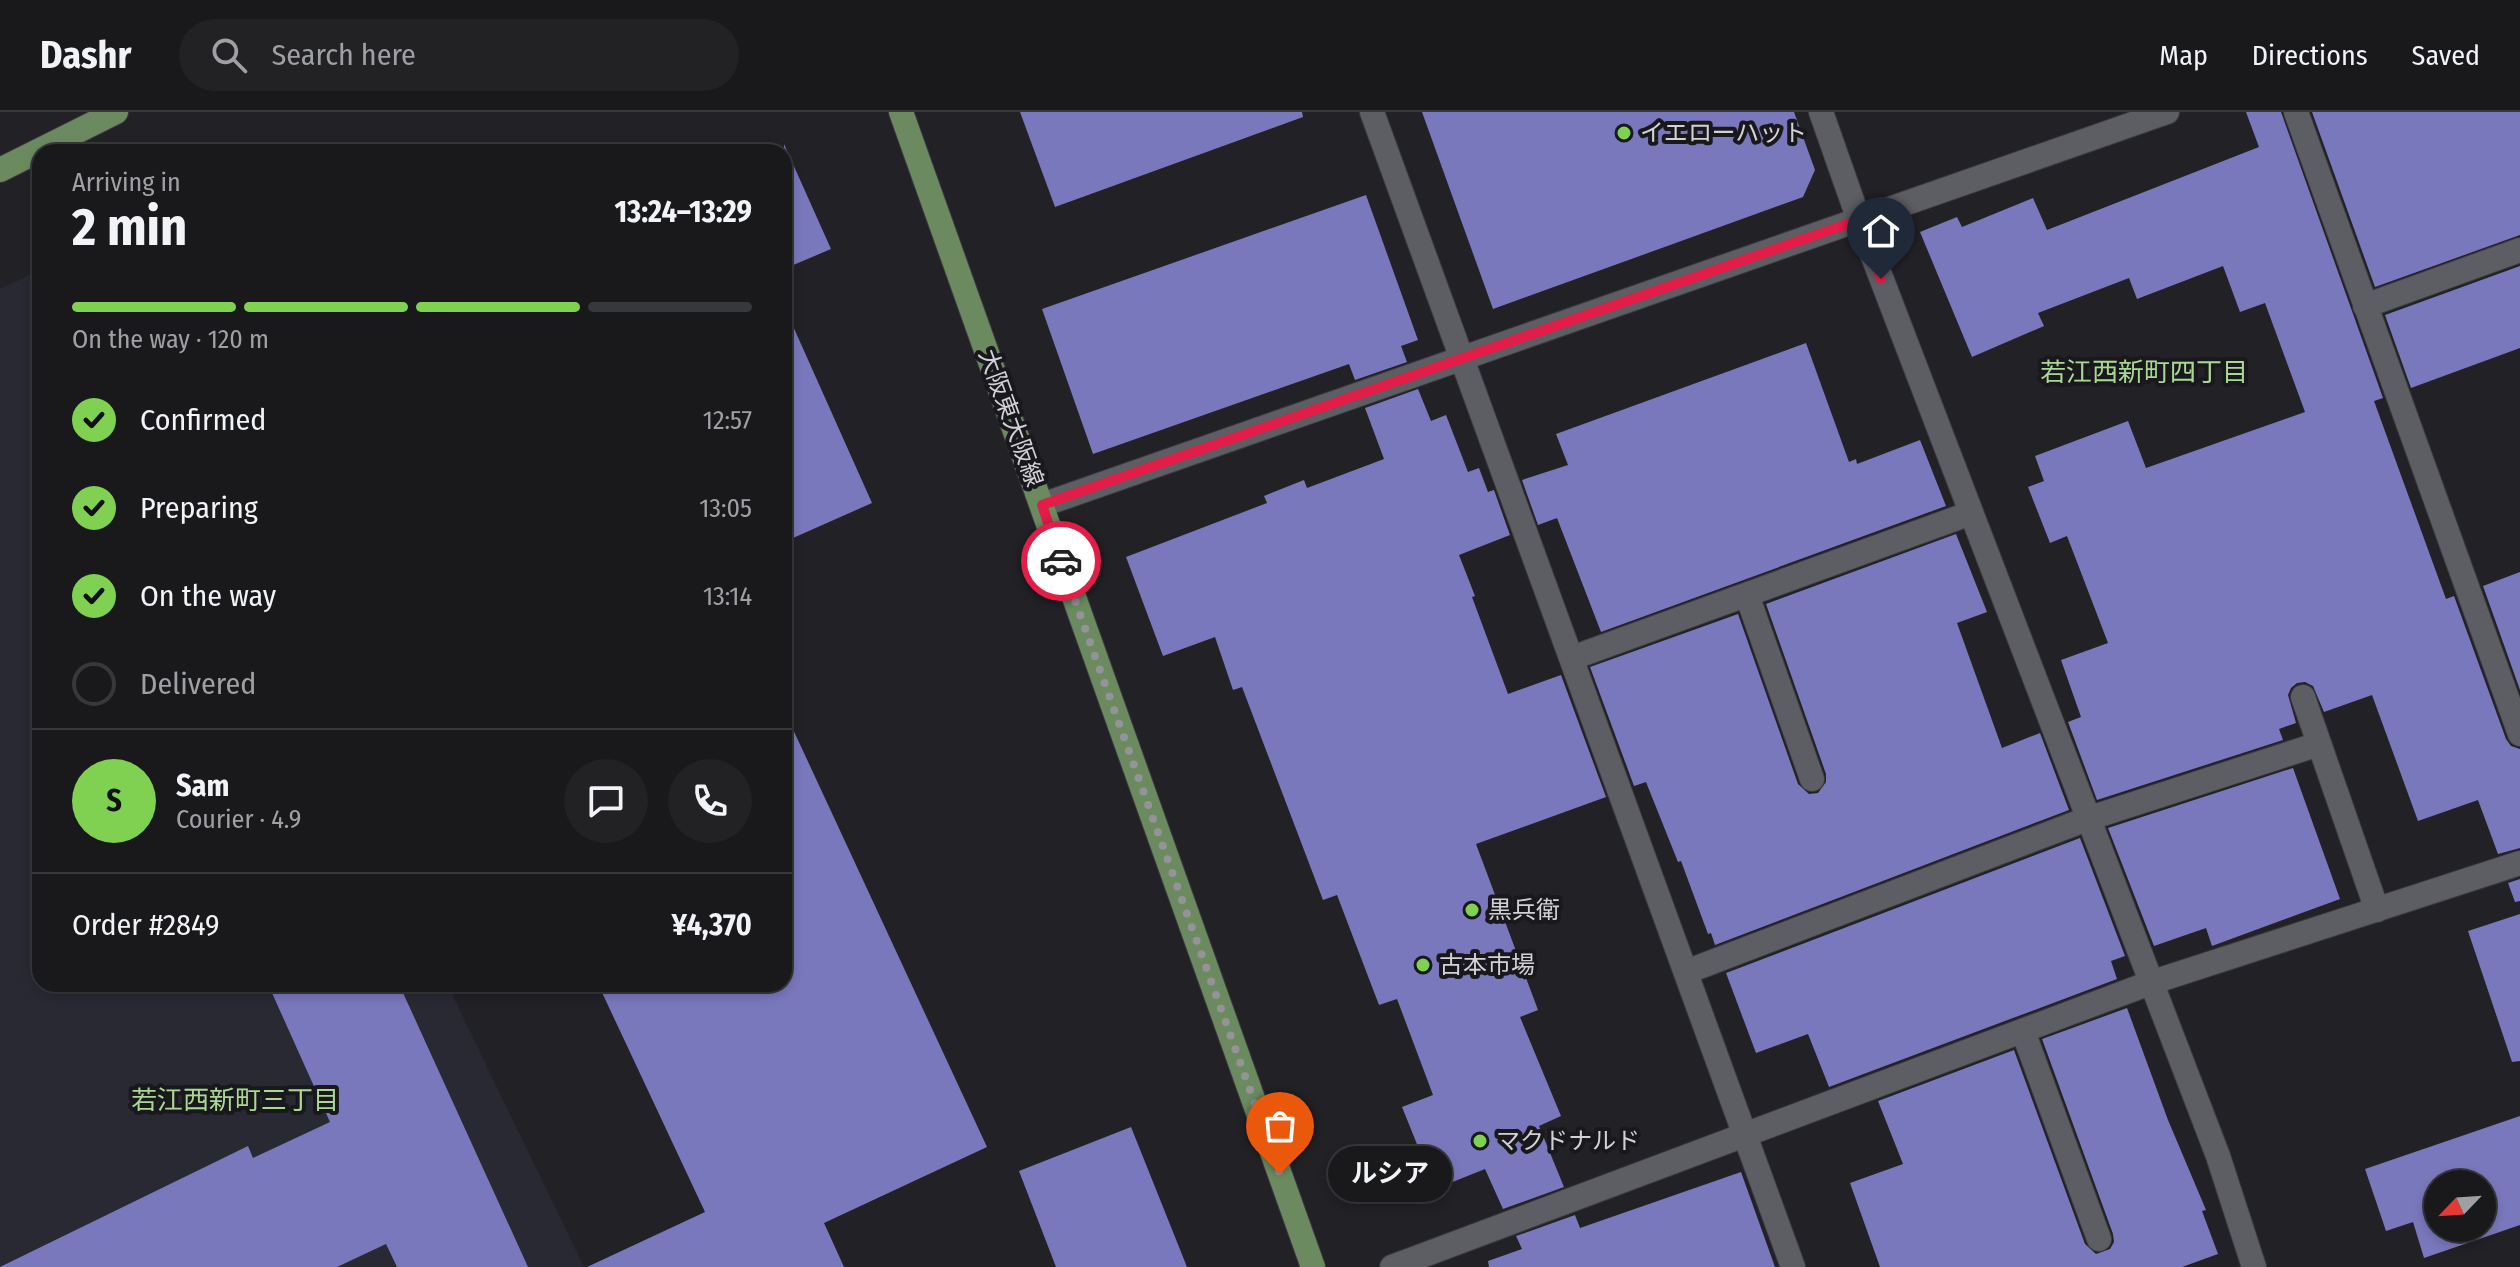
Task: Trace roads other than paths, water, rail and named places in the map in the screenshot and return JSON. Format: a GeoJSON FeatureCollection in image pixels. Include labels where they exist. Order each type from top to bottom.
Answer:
{"type":"FeatureCollection","features":[{"type":"Feature","properties":{"kind":"main road"},"geometry":{"type":"LineString","coordinates":[[52,144],[116,112]]}},
{"type":"Feature","properties":{"kind":"main road","name":"大阪東大阪線"},"geometry":{"type":"LineString","coordinates":[[901,112],[1313,1267]]}},
{"type":"Feature","properties":{"kind":"main road"},"geometry":{"type":"LineString","coordinates":[[0,170],[32,154]]}},
{"type":"Feature","properties":{"kind":"street"},"geometry":{"type":"LineString","coordinates":[[1372,112],[1793,1267]]}},
{"type":"Feature","properties":{"kind":"street"},"geometry":{"type":"LineString","coordinates":[[1821,112],[1859,220],[2218,1156],[2247,1265]]}},
{"type":"Feature","properties":{"kind":"street"},"geometry":{"type":"LineString","coordinates":[[1042,505],[2167,112]]}},
{"type":"Feature","properties":{"kind":"street"},"geometry":{"type":"LineString","coordinates":[[2296,112],[2520,734]]}},
{"type":"Feature","properties":{"kind":"street"},"geometry":{"type":"LineString","coordinates":[[2365,306],[2520,250]]}},
{"type":"Feature","properties":{"kind":"street"},"geometry":{"type":"LineString","coordinates":[[1572,658],[1971,513]]}},
{"type":"Feature","properties":{"kind":"street"},"geometry":{"type":"LineString","coordinates":[[1747,595],[1812,779]]}},
{"type":"Feature","properties":{"kind":"street"},"geometry":{"type":"LineString","coordinates":[[2303,697],[2377,910]]}},
{"type":"Feature","properties":{"kind":"street"},"geometry":{"type":"LineString","coordinates":[[1686,972],[2087,819],[2319,744]]}},
{"type":"Feature","properties":{"kind":"street"},"geometry":{"type":"LineString","coordinates":[[1392,1267],[2150,983],[2520,863]]}},
{"type":"Feature","properties":{"kind":"street"},"geometry":{"type":"LineString","coordinates":[[2023,1031],[2099,1239]]}},
{"type":"Feature","properties":{"kind":"place","name":"イエローハット"},"geometry":{"type":"Point","coordinates":[1624,133]}},
{"type":"Feature","properties":{"kind":"place","name":"黒兵衛"},"geometry":{"type":"Point","coordinates":[1472,910]}},
{"type":"Feature","properties":{"kind":"place","name":"古本市場"},"geometry":{"type":"Point","coordinates":[1423,965]}},
{"type":"Feature","properties":{"kind":"place","name":"マクドナルド"},"geometry":{"type":"Point","coordinates":[1480,1141]}},
{"type":"Feature","properties":{"kind":"place","name":"ルシア"},"geometry":{"type":"Point","coordinates":[1280,1174]}},
{"type":"Feature","properties":{"kind":"district","name":"若江西新町四丁目"},"geometry":{"type":"Point","coordinates":[2144,372]}},
{"type":"Feature","properties":{"kind":"district","name":"若江西新町三丁目"},"geometry":{"type":"Point","coordinates":[235,1100]}}]}
